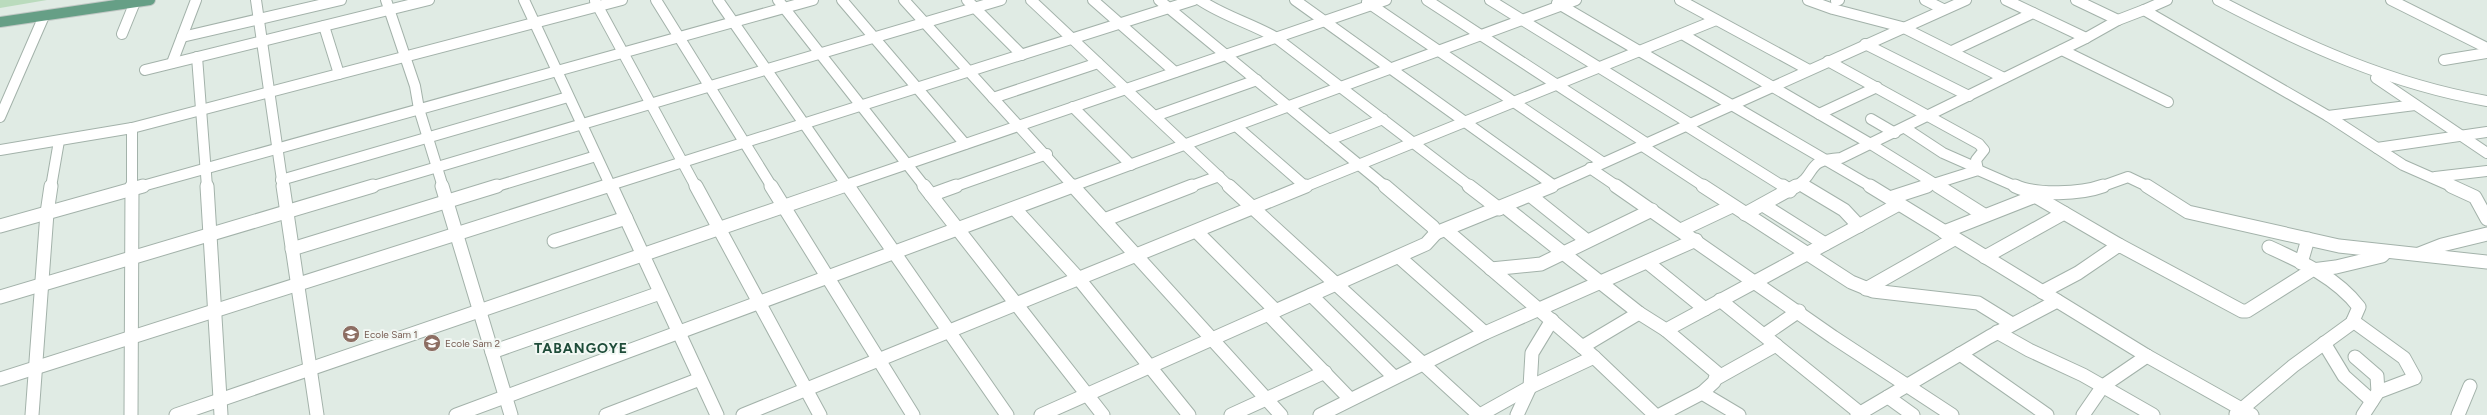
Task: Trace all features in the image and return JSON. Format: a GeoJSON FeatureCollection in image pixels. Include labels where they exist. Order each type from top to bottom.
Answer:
{"type":"FeatureCollection","features":[{"type":"Feature","properties":{"kind":"main road"},"geometry":{"type":"LineString","coordinates":[[0,22],[150,0]]}},
{"type":"Feature","properties":{"kind":"street"},"geometry":{"type":"LineString","coordinates":[[172,63],[196,0]]}},
{"type":"Feature","properties":{"kind":"street"},"geometry":{"type":"LineString","coordinates":[[256,0],[276,149],[311,368],[317,415]]}},
{"type":"Feature","properties":{"kind":"street"},"geometry":{"type":"LineString","coordinates":[[182,37],[341,0]]}},
{"type":"Feature","properties":{"kind":"street"},"geometry":{"type":"LineString","coordinates":[[145,70],[324,26],[388,5],[429,0]]}},
{"type":"Feature","properties":{"kind":"street"},"geometry":{"type":"LineString","coordinates":[[524,0],[716,415]]}},
{"type":"Feature","properties":{"kind":"street"},"geometry":{"type":"LineString","coordinates":[[0,150],[132,128],[534,23],[596,3],[622,0]]}},
{"type":"Feature","properties":{"kind":"street"},"geometry":{"type":"LineString","coordinates":[[656,0],[913,415]]}},
{"type":"Feature","properties":{"kind":"street"},"geometry":{"type":"LineString","coordinates":[[718,0],[1007,415]]}},
{"type":"Feature","properties":{"kind":"street"},"geometry":{"type":"LineString","coordinates":[[0,226],[733,22],[781,4],[813,0]]}},
{"type":"Feature","properties":{"kind":"street"},"geometry":{"type":"LineString","coordinates":[[842,0],[965,144]]}},
{"type":"Feature","properties":{"kind":"street"},"geometry":{"type":"LineString","coordinates":[[904,0],[1018,126],[1046,154],[1281,415]]}},
{"type":"Feature","properties":{"kind":"street"},"geometry":{"type":"LineString","coordinates":[[0,297],[925,23],[971,4],[1001,0]]}},
{"type":"Feature","properties":{"kind":"street"},"geometry":{"type":"LineString","coordinates":[[1031,0],[1253,209],[1423,362],[1479,415],[1530,387],[1594,357]]}},
{"type":"Feature","properties":{"kind":"street"},"geometry":{"type":"LineString","coordinates":[[1092,0],[1175,72]]}},
{"type":"Feature","properties":{"kind":"street"},"geometry":{"type":"LineString","coordinates":[[1159,0],[1290,106],[1433,227],[1491,269],[1552,320],[1594,357],[1655,415]]}},
{"type":"Feature","properties":{"kind":"street"},"geometry":{"type":"LineString","coordinates":[[0,379],[1194,0]]}},
{"type":"Feature","properties":{"kind":"street"},"geometry":{"type":"LineString","coordinates":[[1200,0],[1219,13],[1254,25],[1275,37],[1414,144],[1563,252],[1639,313],[1661,329],[1666,330],[1711,366],[1717,373],[1717,378]]}},
{"type":"Feature","properties":{"kind":"street"},"geometry":{"type":"LineString","coordinates":[[1295,0],[1553,185]]}},
{"type":"Feature","properties":{"kind":"street"},"geometry":{"type":"LineString","coordinates":[[176,415],[1324,21],[1368,2],[1386,0]]}},
{"type":"Feature","properties":{"kind":"street"},"geometry":{"type":"LineString","coordinates":[[1427,0],[1558,85],[1732,206],[1805,254],[1866,289],[1970,301],[1978,303],[2012,324]]}},
{"type":"Feature","properties":{"kind":"street"},"geometry":{"type":"LineString","coordinates":[[1490,0],[1600,68],[1790,191]]}},
{"type":"Feature","properties":{"kind":"street"},"geometry":{"type":"LineString","coordinates":[[456,415],[959,230],[1522,20],[1557,3],[1576,0]]}},
{"type":"Feature","properties":{"kind":"street"},"geometry":{"type":"LineString","coordinates":[[1680,0],[1809,70]]}},
{"type":"Feature","properties":{"kind":"street"},"geometry":{"type":"LineString","coordinates":[[1808,0],[1833,9],[1902,27],[2004,78]]}},
{"type":"Feature","properties":{"kind":"street"},"geometry":{"type":"LineString","coordinates":[[1925,0],[1942,9]]}},
{"type":"Feature","properties":{"kind":"street"},"geometry":{"type":"LineString","coordinates":[[1041,415],[1399,257],[1426,244],[1441,232],[1531,196],[1596,165],[1902,27],[1966,0]]}},
{"type":"Feature","properties":{"kind":"street"},"geometry":{"type":"LineString","coordinates":[[2006,0],[2086,38]]}},
{"type":"Feature","properties":{"kind":"street"},"geometry":{"type":"LineString","coordinates":[[2076,0],[2118,20]]}},
{"type":"Feature","properties":{"kind":"street"},"geometry":{"type":"LineString","coordinates":[[1745,214],[1790,191],[1800,184],[1812,166],[1822,159],[1841,158],[1869,143],[1906,128],[2086,38],[2118,20],[2167,0]]}},
{"type":"Feature","properties":{"kind":"street"},"geometry":{"type":"LineString","coordinates":[[2218,0],[2326,54],[2364,69],[2434,92],[2487,102]]}},
{"type":"Feature","properties":{"kind":"street"},"geometry":{"type":"LineString","coordinates":[[2391,0],[2487,48]]}},
{"type":"Feature","properties":{"kind":"street"},"geometry":{"type":"LineString","coordinates":[[122,34],[135,2]]}},
{"type":"Feature","properties":{"kind":"street"},"geometry":{"type":"LineString","coordinates":[[1368,2],[1515,103],[1652,210],[1833,336],[1909,385],[1952,415]]}},
{"type":"Feature","properties":{"kind":"street"},"geometry":{"type":"LineString","coordinates":[[596,3],[683,162],[717,229],[820,415]]}},
{"type":"Feature","properties":{"kind":"street"},"geometry":{"type":"LineString","coordinates":[[1557,3],[1894,201],[1985,258],[2243,413],[2293,366],[2353,321],[2359,307],[2352,295],[2297,260],[2269,247]]}},
{"type":"Feature","properties":{"kind":"street"},"geometry":{"type":"LineString","coordinates":[[781,4],[1104,415]]}},
{"type":"Feature","properties":{"kind":"street"},"geometry":{"type":"LineString","coordinates":[[971,4],[1022,55]]}},
{"type":"Feature","properties":{"kind":"street"},"geometry":{"type":"LineString","coordinates":[[388,5],[404,57],[415,86],[428,137],[512,415]]}},
{"type":"Feature","properties":{"kind":"street"},"geometry":{"type":"LineString","coordinates":[[2144,10],[2328,116],[2403,165],[2475,197],[2487,219]]}},
{"type":"Feature","properties":{"kind":"street"},"geometry":{"type":"LineString","coordinates":[[1952,51],[2033,13]]}},
{"type":"Feature","properties":{"kind":"street"},"geometry":{"type":"LineString","coordinates":[[0,117],[44,16]]}},
{"type":"Feature","properties":{"kind":"street"},"geometry":{"type":"LineString","coordinates":[[743,415],[1641,52],[1716,20]]}},
{"type":"Feature","properties":{"kind":"street"},"geometry":{"type":"LineString","coordinates":[[324,26],[339,74]]}},
{"type":"Feature","properties":{"kind":"street"},"geometry":{"type":"LineString","coordinates":[[1682,34],[1869,143],[1984,215]]}},
{"type":"Feature","properties":{"kind":"street"},"geometry":{"type":"LineString","coordinates":[[1865,44],[1969,96]]}},
{"type":"Feature","properties":{"kind":"street"},"geometry":{"type":"LineString","coordinates":[[2062,50],[2168,102]]}},
{"type":"Feature","properties":{"kind":"street"},"geometry":{"type":"LineString","coordinates":[[2444,60],[2487,53]]}},
{"type":"Feature","properties":{"kind":"street"},"geometry":{"type":"LineString","coordinates":[[197,57],[216,310],[220,415]]}},
{"type":"Feature","properties":{"kind":"street"},"geometry":{"type":"LineString","coordinates":[[1828,61],[1982,146],[1984,150],[1976,160],[1977,169]]}},
{"type":"Feature","properties":{"kind":"street"},"geometry":{"type":"LineString","coordinates":[[993,98],[1098,63]]}},
{"type":"Feature","properties":{"kind":"street"},"geometry":{"type":"LineString","coordinates":[[2364,69],[2487,153]]}},
{"type":"Feature","properties":{"kind":"street"},"geometry":{"type":"LineString","coordinates":[[1155,116],[1257,80]]}},
{"type":"Feature","properties":{"kind":"street"},"geometry":{"type":"LineString","coordinates":[[1819,114],[1877,87]]}},
{"type":"Feature","properties":{"kind":"street"},"geometry":{"type":"LineString","coordinates":[[281,180],[568,97]]}},
{"type":"Feature","properties":{"kind":"street"},"geometry":{"type":"LineString","coordinates":[[2328,116],[2415,105]]}},
{"type":"Feature","properties":{"kind":"street"},"geometry":{"type":"LineString","coordinates":[[1073,107],[1131,165]]}},
{"type":"Feature","properties":{"kind":"street"},"geometry":{"type":"LineString","coordinates":[[1329,140],[1383,119]]}},
{"type":"Feature","properties":{"kind":"street"},"geometry":{"type":"LineString","coordinates":[[1871,119],[1895,133]]}},
{"type":"Feature","properties":{"kind":"street"},"geometry":{"type":"LineString","coordinates":[[1236,126],[1306,187]]}},
{"type":"Feature","properties":{"kind":"street"},"geometry":{"type":"LineString","coordinates":[[131,415],[132,128]]}},
{"type":"Feature","properties":{"kind":"street"},"geometry":{"type":"LineString","coordinates":[[1906,128],[1943,152],[2064,213],[2119,245],[2242,311],[2247,311],[2312,270],[2336,267],[2382,256],[2386,252]]}},
{"type":"Feature","properties":{"kind":"street"},"geometry":{"type":"LineString","coordinates":[[2377,148],[2487,132]]}},
{"type":"Feature","properties":{"kind":"street"},"geometry":{"type":"LineString","coordinates":[[32,415],[37,367],[47,213],[59,141]]}},
{"type":"Feature","properties":{"kind":"street"},"geometry":{"type":"LineString","coordinates":[[931,195],[1046,154]]}},
{"type":"Feature","properties":{"kind":"street"},"geometry":{"type":"LineString","coordinates":[[292,250],[447,200],[596,156]]}},
{"type":"Feature","properties":{"kind":"street"},"geometry":{"type":"LineString","coordinates":[[1666,330],[1859,226],[1894,201],[1934,184],[1977,169]]}},
{"type":"Feature","properties":{"kind":"street"},"geometry":{"type":"LineString","coordinates":[[2433,178],[2487,171]]}},
{"type":"Feature","properties":{"kind":"street"},"geometry":{"type":"LineString","coordinates":[[1104,220],[1219,176]]}},
{"type":"Feature","properties":{"kind":"street"},"geometry":{"type":"LineString","coordinates":[[1866,289],[1949,235],[1984,215],[2030,195],[2090,191],[2128,177],[2152,190],[2177,208],[2188,212],[2339,246],[2487,262]]}},
{"type":"Feature","properties":{"kind":"street"},"geometry":{"type":"LineString","coordinates":[[1800,184],[1844,210],[1859,226]]}},
{"type":"Feature","properties":{"kind":"street"},"geometry":{"type":"LineString","coordinates":[[1531,196],[1586,240]]}},
{"type":"Feature","properties":{"kind":"street"},"geometry":{"type":"LineString","coordinates":[[1763,205],[1825,244]]}},
{"type":"Feature","properties":{"kind":"street"},"geometry":{"type":"LineString","coordinates":[[1681,230],[1732,206]]}},
{"type":"Feature","properties":{"kind":"street"},"geometry":{"type":"LineString","coordinates":[[1015,209],[1079,279],[1151,366],[1189,415]]}},
{"type":"Feature","properties":{"kind":"street"},"geometry":{"type":"LineString","coordinates":[[1491,269],[1537,265],[1586,240],[1652,210]]}},
{"type":"Feature","properties":{"kind":"street"},"geometry":{"type":"LineString","coordinates":[[1985,258],[2064,213]]}},
{"type":"Feature","properties":{"kind":"street"},"geometry":{"type":"LineString","coordinates":[[554,241],[626,218]]}},
{"type":"Feature","properties":{"kind":"street"},"geometry":{"type":"LineString","coordinates":[[1197,232],[1272,312],[1350,399]]}},
{"type":"Feature","properties":{"kind":"street"},"geometry":{"type":"LineString","coordinates":[[2417,255],[2442,245],[2487,234]]}},
{"type":"Feature","properties":{"kind":"street"},"geometry":{"type":"LineString","coordinates":[[2297,260],[2308,239]]}},
{"type":"Feature","properties":{"kind":"street"},"geometry":{"type":"LineString","coordinates":[[1320,415],[1394,376],[1485,332],[1540,310],[1600,281],[1696,240]]}},
{"type":"Feature","properties":{"kind":"street"},"geometry":{"type":"LineString","coordinates":[[2284,244],[2297,260]]}},
{"type":"Feature","properties":{"kind":"street"},"geometry":{"type":"LineString","coordinates":[[2042,292],[2088,267],[2119,245]]}},
{"type":"Feature","properties":{"kind":"street"},"geometry":{"type":"LineString","coordinates":[[1399,257],[1485,332]]}},
{"type":"Feature","properties":{"kind":"street"},"geometry":{"type":"LineString","coordinates":[[1647,262],[1705,308]]}},
{"type":"Feature","properties":{"kind":"street"},"geometry":{"type":"LineString","coordinates":[[492,352],[660,292]]}},
{"type":"Feature","properties":{"kind":"street"},"geometry":{"type":"LineString","coordinates":[[1310,295],[1394,376]]}},
{"type":"Feature","properties":{"kind":"street"},"geometry":{"type":"LineString","coordinates":[[1720,300],[1859,414],[1997,332],[2057,301]]}},
{"type":"Feature","properties":{"kind":"street"},"geometry":{"type":"LineString","coordinates":[[1764,335],[1799,311]]}},
{"type":"Feature","properties":{"kind":"street"},"geometry":{"type":"LineString","coordinates":[[1582,347],[1639,313]]}},
{"type":"Feature","properties":{"kind":"street"},"geometry":{"type":"LineString","coordinates":[[1517,415],[1530,387],[1532,353],[1552,320]]}},
{"type":"Feature","properties":{"kind":"street"},"geometry":{"type":"LineString","coordinates":[[2353,321],[2404,358],[2415,378],[2374,402]]}},
{"type":"Feature","properties":{"kind":"street"},"geometry":{"type":"LineString","coordinates":[[1997,332],[2102,386],[2153,415]]}},
{"type":"Feature","properties":{"kind":"street"},"geometry":{"type":"LineString","coordinates":[[2324,343],[2344,376],[2374,402]]}},
{"type":"Feature","properties":{"kind":"street"},"geometry":{"type":"LineString","coordinates":[[1660,415],[1702,393],[1717,378],[1776,345]]}},
{"type":"Feature","properties":{"kind":"street"},"geometry":{"type":"LineString","coordinates":[[1960,354],[2047,415]]}},
{"type":"Feature","properties":{"kind":"street"},"geometry":{"type":"LineString","coordinates":[[2083,415],[2102,386],[2147,356]]}},
{"type":"Feature","properties":{"kind":"street"},"geometry":{"type":"LineString","coordinates":[[2355,357],[2377,376],[2374,402],[2368,412],[2363,415]]}},
{"type":"Feature","properties":{"kind":"street"},"geometry":{"type":"LineString","coordinates":[[1231,415],[1325,372]]}},
{"type":"Feature","properties":{"kind":"street"},"geometry":{"type":"LineString","coordinates":[[606,415],[700,379]]}},
{"type":"Feature","properties":{"kind":"street"},"geometry":{"type":"LineString","coordinates":[[2458,415],[2470,386]]}},
{"type":"Feature","properties":{"kind":"street"},"geometry":{"type":"LineString","coordinates":[[1702,393],[1739,415]]}},
{"type":"Feature","properties":{"kind":"street"},"geometry":{"type":"LineString","coordinates":[[1888,397],[1913,415]]}},
{"type":"Feature","properties":{"kind":"green space"},"geometry":{"type":"Polygon","coordinates":[[[0,0],[47,0],[0,8],[0,0]]]}},
{"type":"Feature","properties":{"kind":"place","name":"Ecole Sam 1"},"geometry":{"type":"Point","coordinates":[351,334]}},
{"type":"Feature","properties":{"kind":"place","name":"Ecole Sam 2"},"geometry":{"type":"Point","coordinates":[432,343]}},
{"type":"Feature","properties":{"kind":"district","name":"TABANGOYE"},"geometry":{"type":"Point","coordinates":[581,348]}}]}
